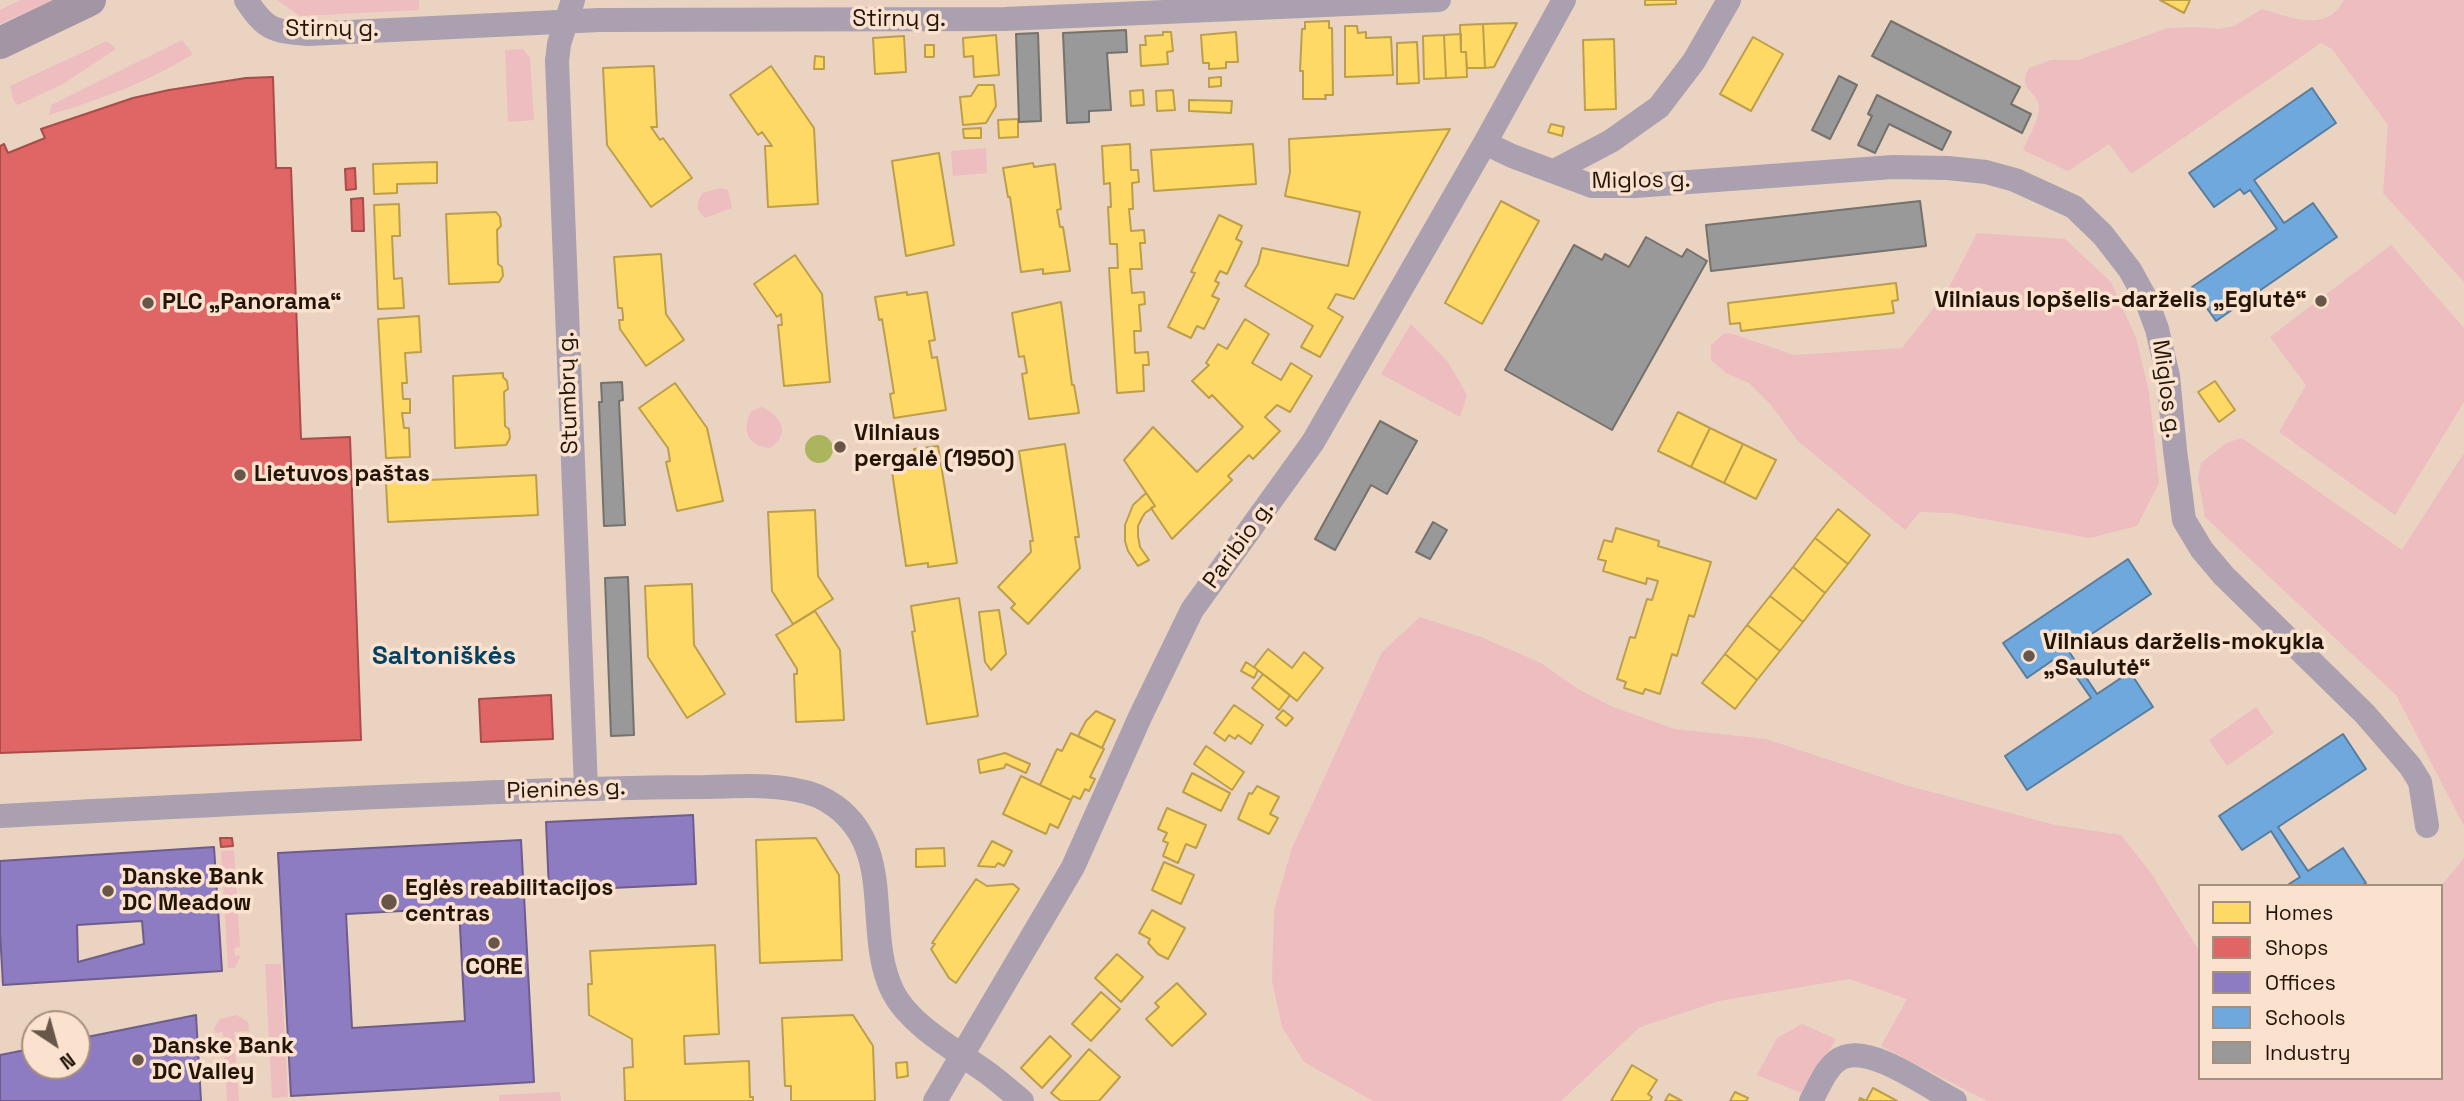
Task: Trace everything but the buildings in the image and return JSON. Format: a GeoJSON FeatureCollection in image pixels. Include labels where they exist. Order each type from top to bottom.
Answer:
{"type":"FeatureCollection","features":[{"type":"Feature","properties":{"kind":"main road"},"geometry":{"type":"LineString","coordinates":[[0,43],[90,0]]}},
{"type":"Feature","properties":{"kind":"street","name":"Stirnų g."},"geometry":{"type":"LineString","coordinates":[[246,0],[266,25],[277,32],[298,33],[569,11],[612,20],[873,10],[1005,19],[1176,6],[1439,0]]}},
{"type":"Feature","properties":{"kind":"street","name":"Miglos g."},"geometry":{"type":"LineString","coordinates":[[1553,171],[1611,141],[1659,107],[1694,61],[1729,0]]}},
{"type":"Feature","properties":{"kind":"street","name":"Paribio g."},"geometry":{"type":"LineString","coordinates":[[935,1101],[1073,867],[1140,717],[1192,610],[1313,442],[1485,143],[1558,2]]}},
{"type":"Feature","properties":{"kind":"street","name":"Stumbrų g."},"geometry":{"type":"LineString","coordinates":[[569,11],[557,61],[559,160],[586,789]]}},
{"type":"Feature","properties":{"kind":"street","name":"Miglos g."},"geometry":{"type":"LineString","coordinates":[[1485,143],[1592,186],[1635,186],[1893,167],[1948,168],[2015,180],[2074,207],[2103,235],[2130,270],[2146,299],[2157,329],[2168,376],[2184,520],[2202,550],[2224,576],[2365,714],[2410,765],[2420,782],[2427,826]]}},
{"type":"Feature","properties":{"kind":"street","name":"Pieninės g."},"geometry":{"type":"LineString","coordinates":[[0,816],[586,789],[765,786],[797,790],[835,806],[859,831],[869,852],[877,897],[883,960],[894,995],[912,1016],[1022,1101]]}},
{"type":"Feature","properties":{"kind":"street"},"geometry":{"type":"LineString","coordinates":[[1811,1101],[1826,1074],[1843,1057],[1860,1056],[1876,1058],[1955,1101]]}},
{"type":"Feature","properties":{"kind":"shaded area"},"geometry":{"type":"Polygon","coordinates":[[[21,0],[53,0],[0,24],[0,10],[21,0]]]}},
{"type":"Feature","properties":{"kind":"shaded area"},"geometry":{"type":"Polygon","coordinates":[[[277,0],[419,0],[419,10],[300,16],[277,0]]]}},
{"type":"Feature","properties":{"kind":"shaded area"},"geometry":{"type":"Polygon","coordinates":[[[2344,0],[2464,0],[2464,282],[2383,193],[2388,125],[2332,49],[2321,43],[2131,174],[2109,144],[2068,171],[2023,150],[2039,113],[2038,102],[2026,86],[2029,68],[2051,60],[2078,60],[2168,28],[2219,29],[2234,26],[2262,9],[2296,19],[2318,20],[2328,17],[2344,0]]]}},
{"type":"Feature","properties":{"kind":"shaded area"},"geometry":{"type":"Polygon","coordinates":[[[182,40],[193,54],[158,74],[87,103],[49,115],[51,105],[182,40]]]}},
{"type":"Feature","properties":{"kind":"shaded area"},"geometry":{"type":"Polygon","coordinates":[[[107,41],[116,49],[63,84],[18,105],[14,102],[10,86],[107,41]]]}},
{"type":"Feature","properties":{"kind":"shaded area"},"geometry":{"type":"Polygon","coordinates":[[[523,49],[530,58],[534,120],[508,122],[505,50],[523,49]]]}},
{"type":"Feature","properties":{"kind":"shaded area"},"geometry":{"type":"Polygon","coordinates":[[[986,148],[987,173],[953,176],[951,151],[986,148]]]}},
{"type":"Feature","properties":{"kind":"shaded area"},"geometry":{"type":"Polygon","coordinates":[[[722,188],[728,190],[732,208],[705,218],[698,206],[702,193],[722,188]]]}},
{"type":"Feature","properties":{"kind":"shaded area"},"geometry":{"type":"Polygon","coordinates":[[[1977,233],[2065,239],[2111,282],[2136,338],[2149,392],[2159,483],[2137,526],[2090,538],[1950,513],[1920,512],[1905,530],[1798,441],[1771,405],[1749,383],[1726,373],[1711,360],[1711,345],[1723,334],[1730,333],[1794,355],[1902,348],[1947,291],[1977,233]]]}},
{"type":"Feature","properties":{"kind":"shaded area"},"geometry":{"type":"Polygon","coordinates":[[[2391,245],[2464,328],[2464,402],[2395,515],[2279,432],[2306,385],[2270,337],[2391,245]]]}},
{"type":"Feature","properties":{"kind":"shaded area"},"geometry":{"type":"Polygon","coordinates":[[[1411,324],[1448,362],[1467,395],[1460,417],[1381,374],[1411,324]]]}},
{"type":"Feature","properties":{"kind":"shaded area"},"geometry":{"type":"Polygon","coordinates":[[[762,407],[775,416],[781,426],[782,432],[777,443],[770,448],[756,444],[747,431],[751,411],[762,407]]]}},
{"type":"Feature","properties":{"kind":"shaded area"},"geometry":{"type":"Polygon","coordinates":[[[819,435],[829,439],[833,449],[829,459],[819,463],[809,459],[805,449],[809,439],[819,435]]]}},
{"type":"Feature","properties":{"kind":"shaded area"},"geometry":{"type":"Polygon","coordinates":[[[2242,438],[2402,550],[2464,453],[2464,826],[2396,695],[2205,517],[2198,478],[2201,463],[2226,443],[2242,438]]]}},
{"type":"Feature","properties":{"kind":"shaded area"},"geometry":{"type":"Polygon","coordinates":[[[1420,617],[1481,637],[1541,663],[1578,689],[1613,707],[1675,729],[1766,739],[1905,785],[2055,825],[2121,835],[2151,873],[2198,949],[2198,1080],[2443,1080],[2443,884],[2464,858],[2464,1101],[1987,1101],[1881,1046],[1907,999],[1849,979],[1719,1001],[1640,1027],[1561,1101],[1373,1101],[1304,1062],[1282,1027],[1272,981],[1274,910],[1292,848],[1382,652],[1420,617]]]}},
{"type":"Feature","properties":{"kind":"shaded area"},"geometry":{"type":"Polygon","coordinates":[[[2256,707],[2274,733],[2227,766],[2209,740],[2256,707]]]}},
{"type":"Feature","properties":{"kind":"shaded area"},"geometry":{"type":"Polygon","coordinates":[[[234,850],[240,947],[234,948],[235,956],[241,955],[235,968],[228,968],[221,851],[234,850]]]}},
{"type":"Feature","properties":{"kind":"shaded area"},"geometry":{"type":"Polygon","coordinates":[[[265,964],[281,964],[288,1097],[272,1098],[265,964]]]}},
{"type":"Feature","properties":{"kind":"shaded area"},"geometry":{"type":"Polygon","coordinates":[[[236,1015],[248,1022],[249,1031],[234,1032],[239,1101],[227,1101],[223,1032],[215,1033],[214,1028],[220,1019],[236,1015]]]}},
{"type":"Feature","properties":{"kind":"shaded area"},"geometry":{"type":"Polygon","coordinates":[[[1802,1024],[1836,1039],[1804,1094],[1757,1075],[1777,1038],[1802,1024]]]}},
{"type":"Feature","properties":{"kind":"shaded area"},"geometry":{"type":"Polygon","coordinates":[[[560,1092],[561,1101],[499,1101],[499,1095],[560,1092]]]}},
{"type":"Feature","properties":{"kind":"place","name":"Vilniaus lopšelis-darželis „Eglutė“"},"geometry":{"type":"Point","coordinates":[2321,301]}},
{"type":"Feature","properties":{"kind":"place","name":"PLC „Panorama“"},"geometry":{"type":"Point","coordinates":[148,303]}},
{"type":"Feature","properties":{"kind":"place","name":"Vilniaus pergalė (1950)"},"geometry":{"type":"Point","coordinates":[840,447]}},
{"type":"Feature","properties":{"kind":"place","name":"Lietuvos paštas"},"geometry":{"type":"Point","coordinates":[240,475]}},
{"type":"Feature","properties":{"kind":"place","name":"Vilniaus darželis-mokykla „Saulutė“"},"geometry":{"type":"Point","coordinates":[2029,656]}},
{"type":"Feature","properties":{"kind":"place","name":"Danske Bank DC Meadow"},"geometry":{"type":"Point","coordinates":[108,891]}},
{"type":"Feature","properties":{"kind":"place","name":"Eglės reabilitacijos centras"},"geometry":{"type":"Point","coordinates":[389,902]}},
{"type":"Feature","properties":{"kind":"place","name":"CORE"},"geometry":{"type":"Point","coordinates":[494,943]}},
{"type":"Feature","properties":{"kind":"place","name":"Danske Bank DC Valley"},"geometry":{"type":"Point","coordinates":[138,1060]}},
{"type":"Feature","properties":{"kind":"district","name":"Saltoniškės"},"geometry":{"type":"Point","coordinates":[444,657]}}]}
